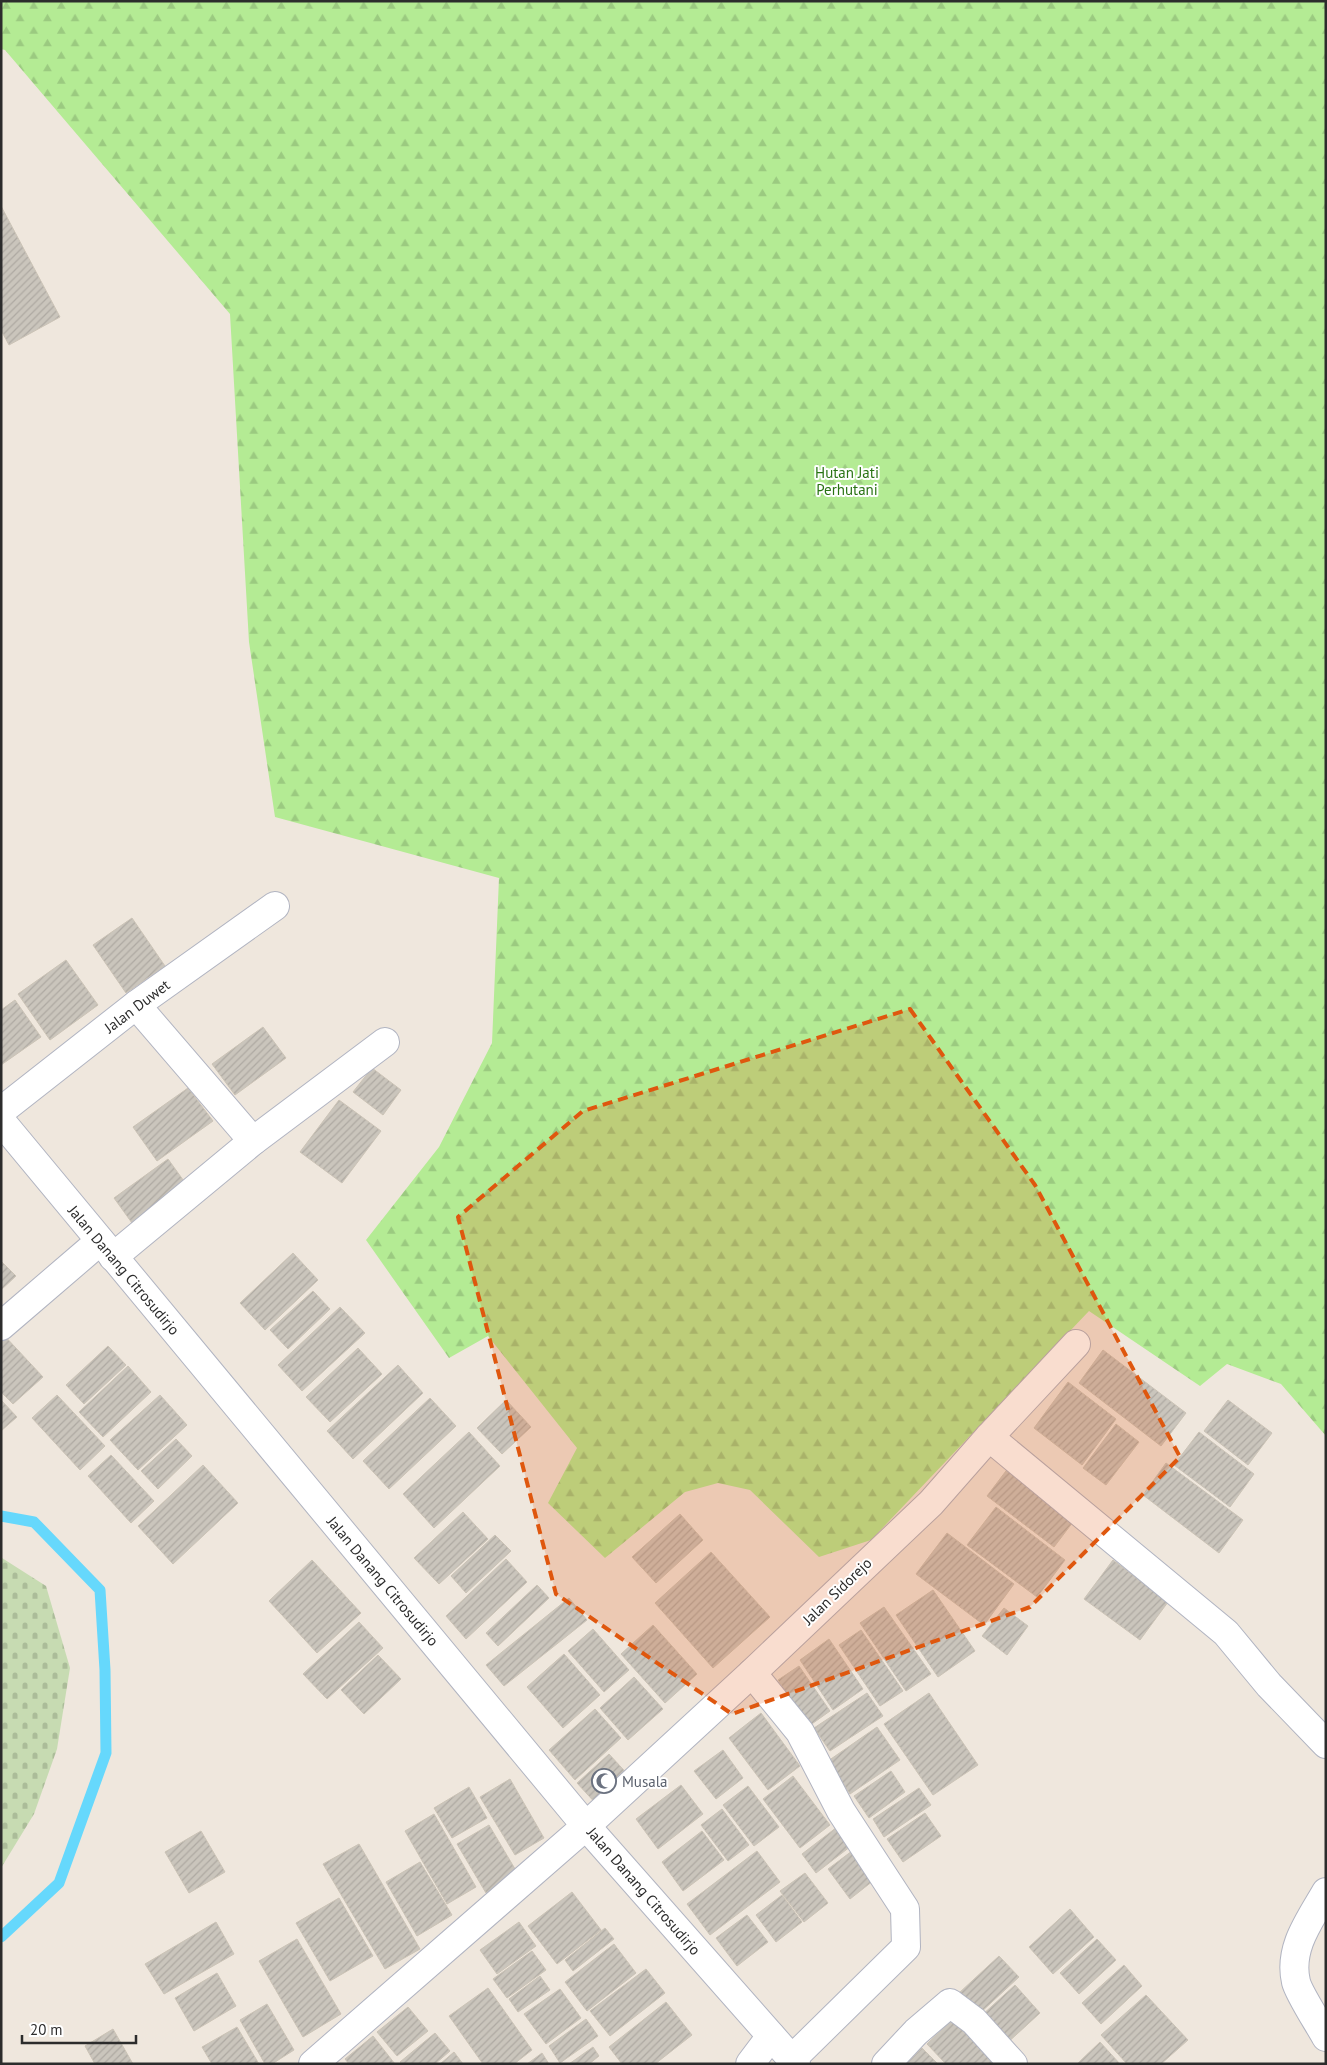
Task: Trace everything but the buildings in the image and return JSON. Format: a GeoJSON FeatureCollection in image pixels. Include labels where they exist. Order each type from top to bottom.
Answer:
{"type":"FeatureCollection","features":[{"type":"Feature","properties":{"kind":"street","name":"Jalan Duwet"},"geometry":{"type":"LineString","coordinates":[[1,1110],[136,1005],[275,906]]}},
{"type":"Feature","properties":{"kind":"street"},"geometry":{"type":"LineString","coordinates":[[136,1005],[253,1141]]}},
{"type":"Feature","properties":{"kind":"street"},"geometry":{"type":"LineString","coordinates":[[1,1326],[302,1106],[385,1042]]}},
{"type":"Feature","properties":{"kind":"street","name":"Jalan Danang Citrosudirjo"},"geometry":{"type":"LineString","coordinates":[[1,1121],[586,1826],[794,2061]]}},
{"type":"Feature","properties":{"kind":"street","name":"Jalan Sidorejo"},"geometry":{"type":"LineString","coordinates":[[313,2064],[586,1826],[752,1673],[931,1503],[989,1437],[1076,1344]]}},
{"type":"Feature","properties":{"kind":"street"},"geometry":{"type":"LineString","coordinates":[[989,1437],[1226,1633],[1270,1685],[1326,1744]]}},
{"type":"Feature","properties":{"kind":"street"},"geometry":{"type":"LineString","coordinates":[[752,1673],[800,1732],[841,1811],[904,1909],[906,1947],[794,2061]]}},
{"type":"Feature","properties":{"kind":"street"},"geometry":{"type":"LineString","coordinates":[[1326,1892],[1299,1940],[1295,1960],[1296,1983],[1326,2037]]}},
{"type":"Feature","properties":{"kind":"street"},"geometry":{"type":"LineString","coordinates":[[886,2064],[916,2032],[950,2003],[974,2021],[1013,2064]]}},
{"type":"Feature","properties":{"kind":"street"},"geometry":{"type":"LineString","coordinates":[[750,2064],[771,2036]]}},
{"type":"Feature","properties":{"kind":"highlighted area"},"geometry":{"type":"Polygon","coordinates":[[[910,1009],[1035,1185],[1180,1457],[1030,1607],[732,1714],[556,1594],[458,1217],[583,1111],[910,1009]]]}},
{"type":"Feature","properties":{"kind":"green space","name":"Hutan Jati Perhutani"},"geometry":{"type":"Polygon","coordinates":[[[1,1],[1326,1],[1326,1436],[1281,1384],[1227,1364],[1200,1386],[1089,1311],[871,1540],[819,1557],[750,1490],[718,1483],[685,1492],[605,1558],[548,1503],[577,1448],[488,1336],[449,1358],[366,1240],[439,1147],[492,1043],[499,878],[275,817],[249,642],[230,314],[5,50],[1,49],[1,1]]]}},
{"type":"Feature","properties":{"kind":"green space"},"geometry":{"type":"Polygon","coordinates":[[[2,1558],[46,1586],[70,1668],[57,1749],[34,1814],[1,1868],[2,1558]]]}},
{"type":"Feature","properties":{"kind":"waterway"},"geometry":{"type":"LineString","coordinates":[[1,1516],[34,1522],[100,1590],[105,1670],[106,1753],[59,1883],[1,1937]]}},
{"type":"Feature","properties":{"kind":"place","name":"Musala"},"geometry":{"type":"Point","coordinates":[604,1781]}}]}
